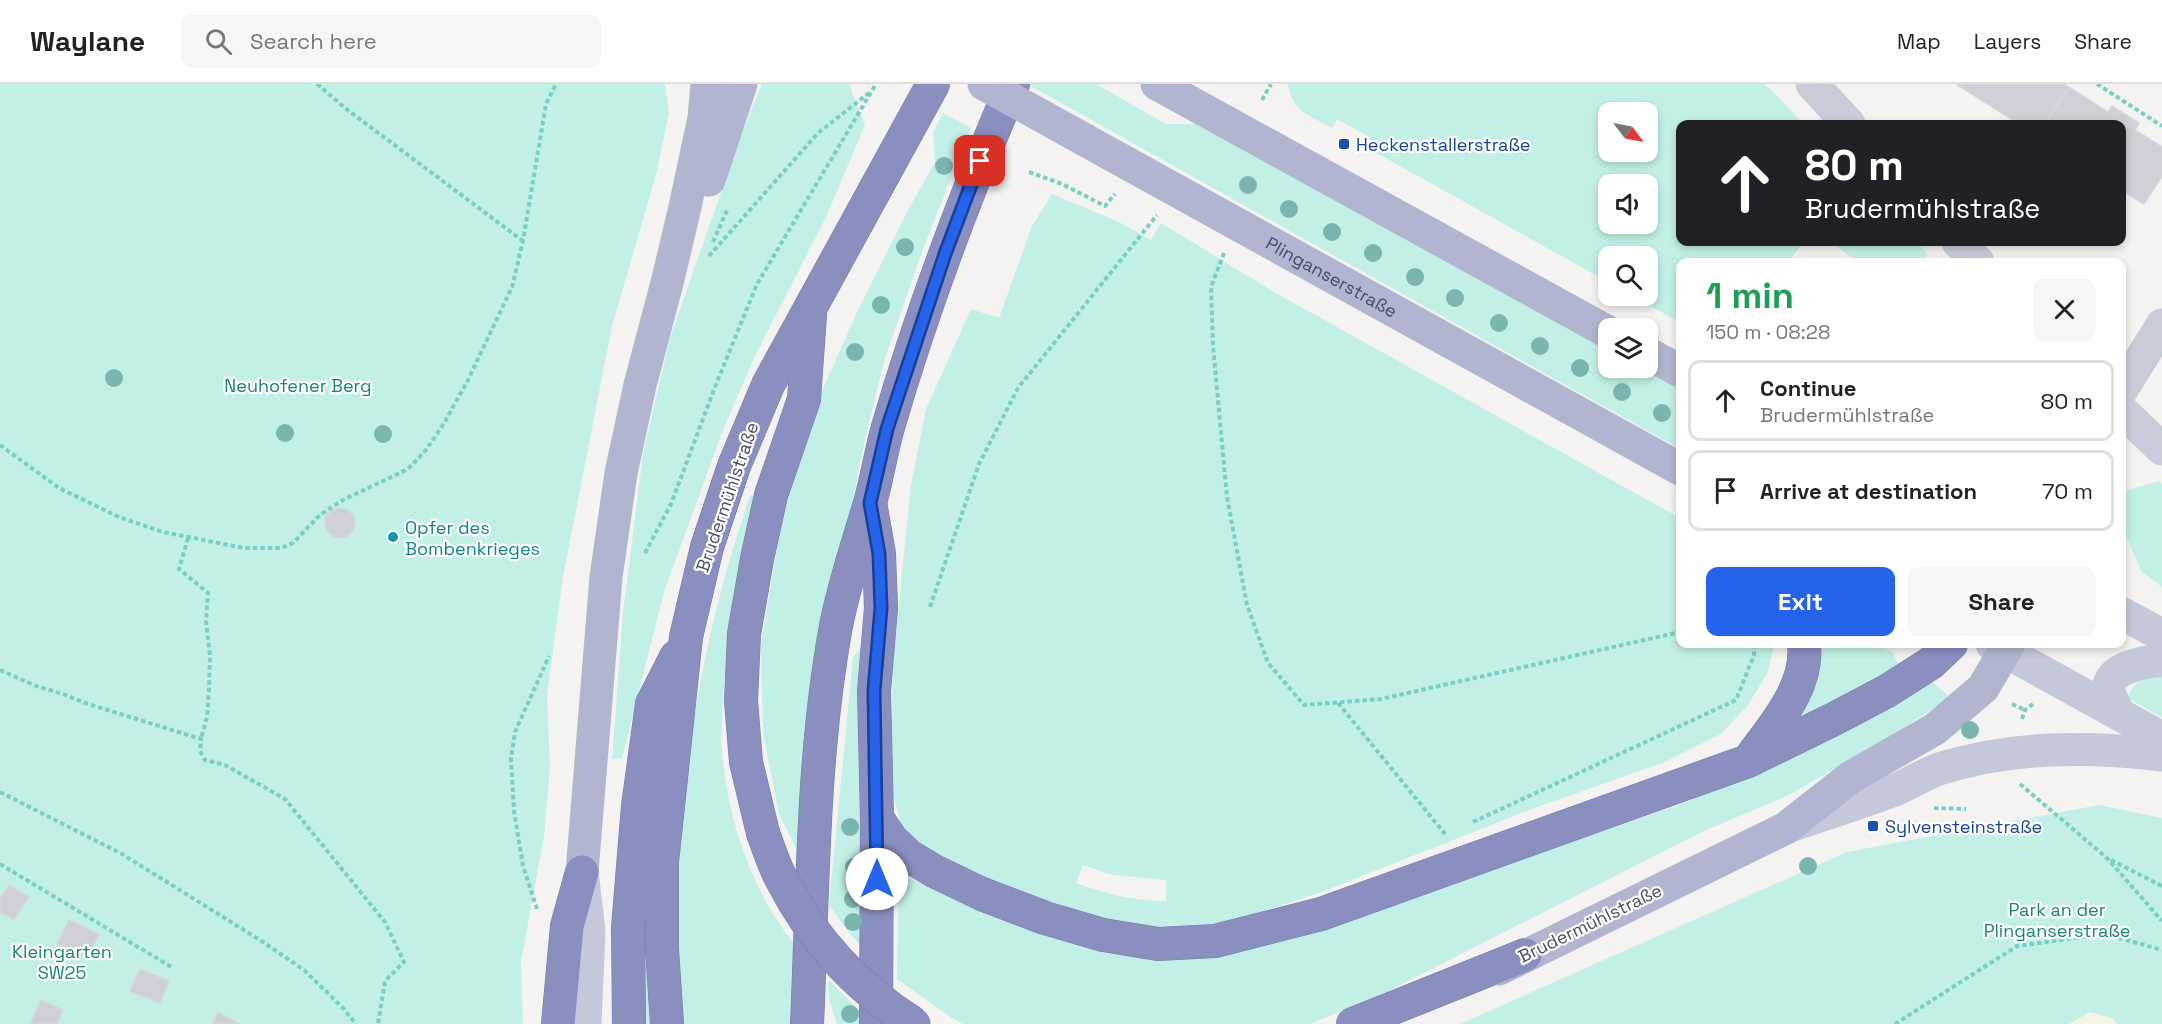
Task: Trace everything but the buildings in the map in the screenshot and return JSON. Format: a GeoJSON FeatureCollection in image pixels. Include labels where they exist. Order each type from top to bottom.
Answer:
{"type":"FeatureCollection","features":[{"type":"Feature","properties":{"kind":"highway","name":"Brudermühlstraße"},"geometry":{"type":"LineString","coordinates":[[667,1024],[662,948],[662,862],[686,637],[707,547],[734,466],[768,385],[933,84]]}},
{"type":"Feature","properties":{"kind":"highway"},"geometry":{"type":"LineString","coordinates":[[807,1024],[820,734],[837,626],[851,562],[870,503],[887,429],[945,254],[975,173],[1013,84]]}},
{"type":"Feature","properties":{"kind":"highway"},"geometry":{"type":"LineString","coordinates":[[811,305],[804,399],[771,495],[744,634],[741,701],[746,762],[763,833],[781,878],[803,918],[840,964],[869,992],[914,1024]]}},
{"type":"Feature","properties":{"kind":"highway"},"geometry":{"type":"LineString","coordinates":[[870,503],[879,554],[881,608],[874,691],[877,818],[876,1024]]}},
{"type":"Feature","properties":{"kind":"highway"},"geometry":{"type":"LineString","coordinates":[[629,1024],[628,928],[638,806],[652,704],[686,637]]}},
{"type":"Feature","properties":{"kind":"highway"},"geometry":{"type":"LineString","coordinates":[[1748,760],[1780,718],[1800,681],[1804,648]]}},
{"type":"Feature","properties":{"kind":"highway"},"geometry":{"type":"LineString","coordinates":[[877,818],[891,838],[909,856],[934,871],[982,894],[1045,918],[1103,936],[1158,945],[1215,941],[1321,914],[1748,760],[1887,691],[1931,663],[1947,648]]}},
{"type":"Feature","properties":{"kind":"highway"},"geometry":{"type":"LineString","coordinates":[[558,1024],[567,926],[582,872]]}},
{"type":"Feature","properties":{"kind":"highway"},"geometry":{"type":"LineString","coordinates":[[1353,1024],[1525,955]]}},
{"type":"Feature","properties":{"kind":"main road"},"geometry":{"type":"LineString","coordinates":[[585,1024],[589,931],[582,872],[603,609],[616,508],[640,386],[668,279],[704,118],[707,84]]}},
{"type":"Feature","properties":{"kind":"main road"},"geometry":{"type":"LineString","coordinates":[[668,279],[698,212],[741,84]]}},
{"type":"Feature","properties":{"kind":"main road","name":"Plinganserstraße"},"geometry":{"type":"LineString","coordinates":[[984,84],[1676,467]]}},
{"type":"Feature","properties":{"kind":"main road"},"geometry":{"type":"LineString","coordinates":[[1157,84],[1598,327]]}},
{"type":"Feature","properties":{"kind":"main road"},"geometry":{"type":"LineString","coordinates":[[1658,359],[1676,369]]}},
{"type":"Feature","properties":{"kind":"main road"},"geometry":{"type":"LineString","coordinates":[[2126,616],[2162,635]]}},
{"type":"Feature","properties":{"kind":"main road","name":"Brudermühlstraße"},"geometry":{"type":"LineString","coordinates":[[1786,828],[1851,777],[1935,729],[1983,688],[2001,648]]}},
{"type":"Feature","properties":{"kind":"main road"},"geometry":{"type":"LineString","coordinates":[[2006,648],[2162,738]]}},
{"type":"Feature","properties":{"kind":"main road"},"geometry":{"type":"LineString","coordinates":[[2118,712],[2108,688],[2111,678],[2126,668],[2147,661],[2162,661]]}},
{"type":"Feature","properties":{"kind":"main road","name":"Brudermühlstraße"},"geometry":{"type":"LineString","coordinates":[[1407,1021],[1525,955],[1786,828],[1897,789],[1938,770],[2015,752],[2112,749],[2162,755]]}},
{"type":"Feature","properties":{"kind":"street"},"geometry":{"type":"LineString","coordinates":[[1812,84],[1845,120]]}},
{"type":"Feature","properties":{"kind":"street"},"geometry":{"type":"LineString","coordinates":[[1962,246],[1974,258]]}},
{"type":"Feature","properties":{"kind":"street"},"geometry":{"type":"LineString","coordinates":[[2126,383],[2162,325]]}},
{"type":"Feature","properties":{"kind":"street"},"geometry":{"type":"LineString","coordinates":[[2126,415],[2162,449]]}},
{"type":"Feature","properties":{"kind":"path"},"geometry":{"type":"LineString","coordinates":[[316,84],[523,241]]}},
{"type":"Feature","properties":{"kind":"path"},"geometry":{"type":"LineString","coordinates":[[0,445],[59,488],[89,504],[163,532],[244,548],[281,548],[293,543],[320,515],[341,501],[408,469],[426,450],[443,425],[512,287],[523,241],[546,104],[556,84]]}},
{"type":"Feature","properties":{"kind":"path"},"geometry":{"type":"LineString","coordinates":[[639,560],[671,504],[757,284],[876,84]]}},
{"type":"Feature","properties":{"kind":"path"},"geometry":{"type":"LineString","coordinates":[[1262,100],[1271,84]]}},
{"type":"Feature","properties":{"kind":"path"},"geometry":{"type":"LineString","coordinates":[[2097,84],[2162,126]]}},
{"type":"Feature","properties":{"kind":"path"},"geometry":{"type":"LineString","coordinates":[[732,199],[705,260],[818,133],[872,91]]}},
{"type":"Feature","properties":{"kind":"path"},"geometry":{"type":"LineString","coordinates":[[1029,172],[1062,184],[1105,206],[1117,191]]}},
{"type":"Feature","properties":{"kind":"path"},"geometry":{"type":"LineString","coordinates":[[930,607],[979,464],[1018,388],[1160,213]]}},
{"type":"Feature","properties":{"kind":"path"},"geometry":{"type":"LineString","coordinates":[[1225,249],[1211,287],[1213,346],[1227,497],[1247,605],[1268,663],[1304,705],[1381,699],[1676,633]]}},
{"type":"Feature","properties":{"kind":"path"},"geometry":{"type":"LineString","coordinates":[[188,538],[179,569],[208,593],[206,621],[210,656],[209,688],[207,717],[200,751],[206,760],[225,765],[285,799],[385,922],[404,962],[385,981],[378,1024]]}},
{"type":"Feature","properties":{"kind":"path"},"geometry":{"type":"LineString","coordinates":[[1467,825],[1736,700],[1754,655],[1754,648]]}},
{"type":"Feature","properties":{"kind":"path"},"geometry":{"type":"LineString","coordinates":[[538,912],[523,866],[514,812],[510,759],[515,732],[549,656]]}},
{"type":"Feature","properties":{"kind":"path"},"geometry":{"type":"LineString","coordinates":[[0,670],[85,704],[201,739]]}},
{"type":"Feature","properties":{"kind":"path"},"geometry":{"type":"LineString","coordinates":[[1337,703],[1445,835]]}},
{"type":"Feature","properties":{"kind":"path"},"geometry":{"type":"LineString","coordinates":[[2018,782],[2107,858],[2162,921]]}},
{"type":"Feature","properties":{"kind":"path"},"geometry":{"type":"LineString","coordinates":[[0,792],[122,854],[271,948],[304,970],[344,1008],[356,1024]]}},
{"type":"Feature","properties":{"kind":"path"},"geometry":{"type":"LineString","coordinates":[[1930,808],[1966,809]]}},
{"type":"Feature","properties":{"kind":"path"},"geometry":{"type":"LineString","coordinates":[[1436,839],[1456,830]]}},
{"type":"Feature","properties":{"kind":"path"},"geometry":{"type":"LineString","coordinates":[[2107,858],[2162,886]]}},
{"type":"Feature","properties":{"kind":"path"},"geometry":{"type":"LineString","coordinates":[[0,864],[173,968]]}},
{"type":"Feature","properties":{"kind":"path"},"geometry":{"type":"LineString","coordinates":[[1895,1024],[2017,946],[2105,934],[2162,950]]}},
{"type":"Feature","properties":{"kind":"green space","name":"Neuhofener Berg"},"geometry":{"type":"Polygon","coordinates":[[[0,84],[665,84],[669,113],[656,175],[612,326],[563,577],[547,695],[550,768],[544,836],[521,962],[523,1024],[0,1024],[0,84]]]}},
{"type":"Feature","properties":{"kind":"green space"},"geometry":{"type":"Polygon","coordinates":[[[762,84],[849,84],[865,125],[826,217],[755,356],[723,430],[664,592],[622,758],[612,759],[623,613],[643,454],[670,338],[740,138],[762,84]]]}},
{"type":"Feature","properties":{"kind":"green space"},"geometry":{"type":"Polygon","coordinates":[[[1027,84],[1096,84],[1166,124],[1201,124],[1598,342],[1598,378],[1658,378],[1658,376],[1676,386],[1676,447],[1027,84]]]}},
{"type":"Feature","properties":{"kind":"green space"},"geometry":{"type":"Polygon","coordinates":[[[1288,84],[1765,84],[1800,120],[1676,120],[1676,246],[1801,246],[1791,258],[1676,258],[1676,320],[1650,306],[1658,306],[1658,246],[1598,246],[1598,276],[1364,146],[1369,137],[1337,119],[1332,128],[1309,116],[1293,101],[1288,84]]]}},
{"type":"Feature","properties":{"kind":"green space"},"geometry":{"type":"Polygon","coordinates":[[[943,113],[971,128],[923,249],[885,358],[865,440],[830,611],[803,862],[779,814],[763,733],[761,645],[784,507],[805,429],[858,310],[935,162],[933,132],[943,113]]]}},
{"type":"Feature","properties":{"kind":"green space"},"geometry":{"type":"Polygon","coordinates":[[[1052,194],[1119,222],[1151,240],[1161,223],[1274,292],[1676,516],[1676,648],[1773,648],[1768,672],[1748,705],[1721,734],[1665,762],[1529,810],[1319,893],[1236,920],[1190,927],[1150,929],[1081,915],[970,873],[923,851],[902,829],[891,785],[893,662],[911,485],[926,409],[971,309],[999,318],[1032,226],[1052,194]],[[1083,865],[1076,883],[1120,896],[1166,901],[1166,880],[1112,875],[1083,865]]]}},
{"type":"Feature","properties":{"kind":"green space"},"geometry":{"type":"Polygon","coordinates":[[[1836,246],[1920,246],[1928,254],[1924,258],[1853,258],[1836,246]]]}},
{"type":"Feature","properties":{"kind":"green space"},"geometry":{"type":"Polygon","coordinates":[[[2159,481],[2162,484],[2162,587],[2141,571],[2126,536],[2126,491],[2159,481]]]}},
{"type":"Feature","properties":{"kind":"green space"},"geometry":{"type":"Polygon","coordinates":[[[750,496],[755,496],[725,674],[721,737],[723,765],[734,820],[752,873],[778,922],[795,945],[792,1024],[684,1024],[679,957],[679,890],[688,756],[713,624],[750,496]]]}},
{"type":"Feature","properties":{"kind":"green space"},"geometry":{"type":"Polygon","coordinates":[[[865,640],[867,952],[849,933],[829,905],[853,658],[865,640]]]}},
{"type":"Feature","properties":{"kind":"green space"},"geometry":{"type":"Polygon","coordinates":[[[1823,648],[1885,648],[1893,653],[1900,667],[1809,717],[1800,712],[1816,681],[1823,648]]]}},
{"type":"Feature","properties":{"kind":"green space"},"geometry":{"type":"Polygon","coordinates":[[[2147,678],[2162,678],[2162,717],[2129,699],[2134,686],[2147,678]]]}},
{"type":"Feature","properties":{"kind":"green space"},"geometry":{"type":"Polygon","coordinates":[[[1929,680],[1950,697],[1892,736],[1787,796],[1704,831],[1386,992],[1310,1024],[963,1024],[897,979],[899,874],[1046,935],[1108,954],[1205,957],[1288,940],[1687,802],[1929,680]]]}},
{"type":"Feature","properties":{"kind":"green space","name":"Park an der Plinganserstraße"},"geometry":{"type":"Polygon","coordinates":[[[2099,805],[2162,818],[2162,1024],[1460,1024],[1847,852],[2099,805]]]}},
{"type":"Feature","properties":{"kind":"green space"},"geometry":{"type":"Polygon","coordinates":[[[640,918],[646,918],[651,1024],[637,1024],[640,918]]]}},
{"type":"Feature","properties":{"kind":"green space"},"geometry":{"type":"Polygon","coordinates":[[[828,979],[866,1017],[866,1024],[837,1024],[829,999],[828,979]]]}},
{"type":"Feature","properties":{"kind":"sand"},"geometry":{"type":"Polygon","coordinates":[[[2090,1012],[2114,1019],[2116,1024],[2069,1024],[2090,1012]]]}},
{"type":"Feature","properties":{"kind":"place","name":"Heckenstallerstraße"},"geometry":{"type":"Point","coordinates":[1344,144]}},
{"type":"Feature","properties":{"kind":"place","name":"Opfer des Bombenkrieges"},"geometry":{"type":"Point","coordinates":[393,537]}},
{"type":"Feature","properties":{"kind":"place","name":"Sylvensteinstraße"},"geometry":{"type":"Point","coordinates":[1873,826]}},
{"type":"Feature","properties":{"kind":"route"},"geometry":{"type":"LineString","coordinates":[[877,879],[874,691],[881,608],[879,554],[870,503],[887,429],[945,254],[980,161]]}},
{"type":"Feature","properties":{"kind":"park label","name":"Kleingarten SW25"},"geometry":{"type":"Point","coordinates":[62,961]}}]}
